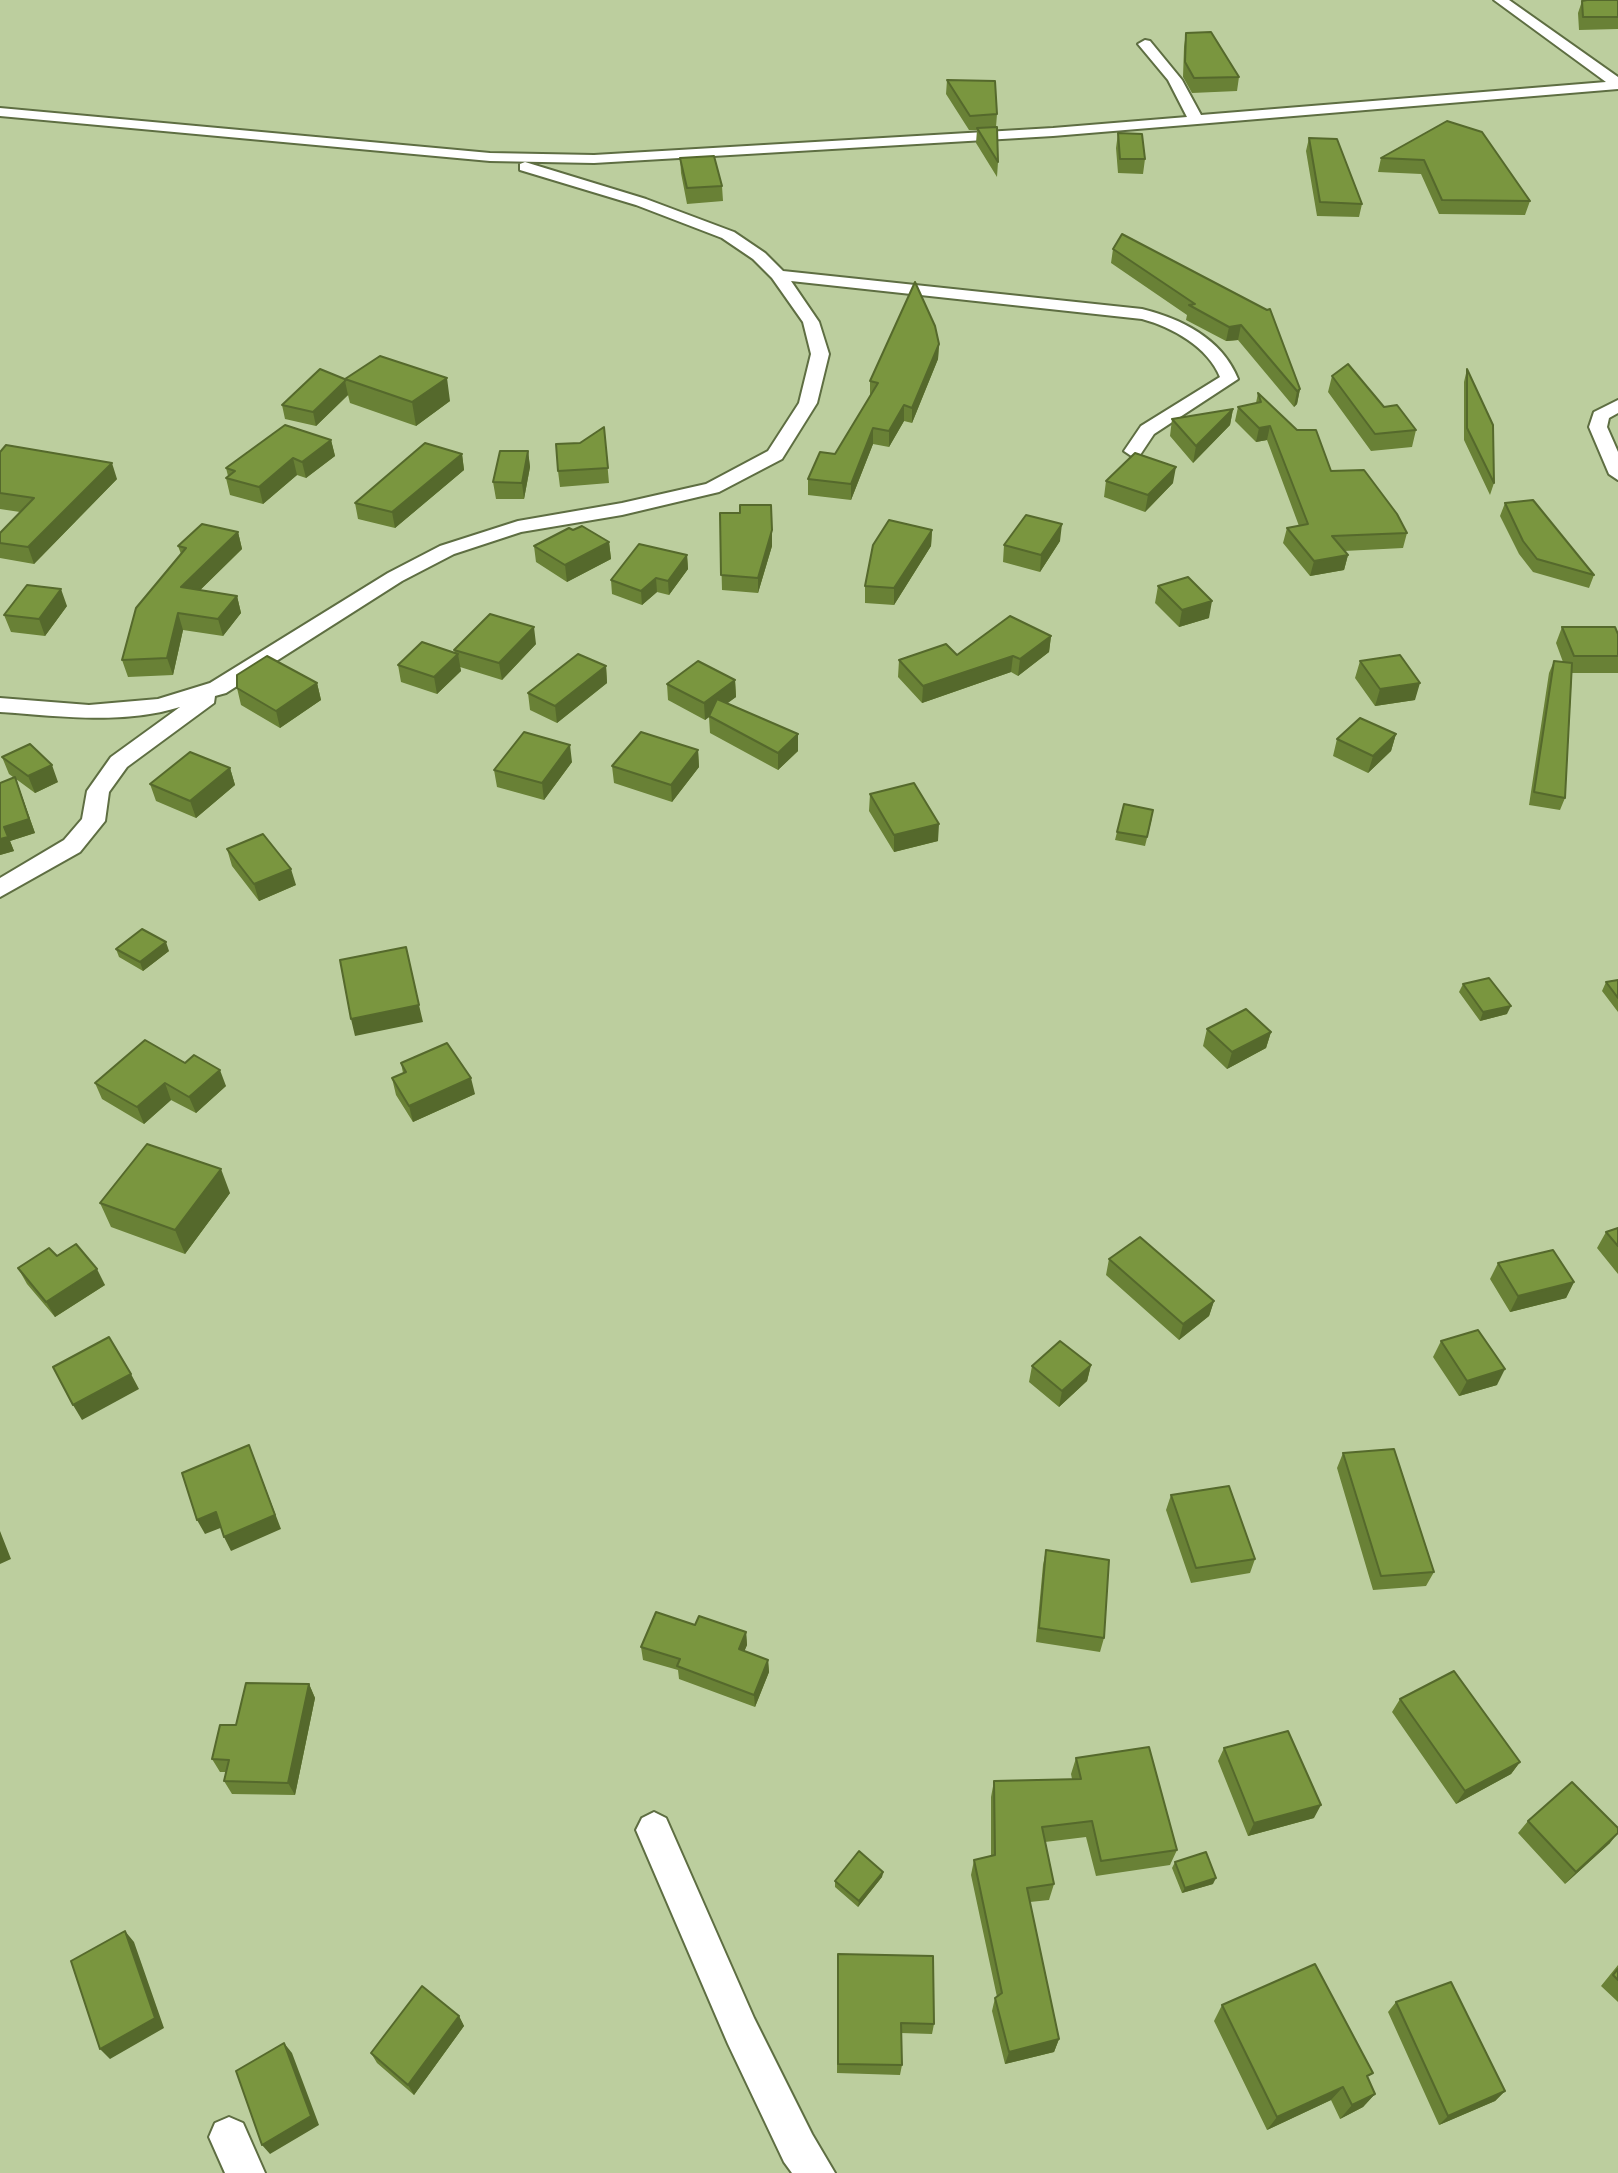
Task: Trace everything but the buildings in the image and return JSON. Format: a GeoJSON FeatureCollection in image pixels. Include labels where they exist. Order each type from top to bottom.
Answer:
{"type":"FeatureCollection","features":[{"type":"Feature","properties":{"kind":"street"},"geometry":{"type":"LineString","coordinates":[[1501,0],[1618,84]]}},
{"type":"Feature","properties":{"kind":"street"},"geometry":{"type":"LineString","coordinates":[[1145,44],[1163,62],[1184,93],[1196,121]]}},
{"type":"Feature","properties":{"kind":"street"},"geometry":{"type":"LineString","coordinates":[[0,112],[489,157],[594,159],[696,155],[1196,121],[1618,84]]}},
{"type":"Feature","properties":{"kind":"street"},"geometry":{"type":"LineString","coordinates":[[0,889],[72,846],[93,821],[98,791],[120,762],[218,688],[395,578],[447,550],[517,527],[622,509],[712,488],[775,455],[808,402],[820,354],[811,322],[778,275],[759,256],[728,235],[641,202],[489,157]]}},
{"type":"Feature","properties":{"kind":"street"},"geometry":{"type":"LineString","coordinates":[[778,275],[1067,304],[1166,320],[1202,342],[1224,366],[1228,379],[1147,430],[1133,452]]}},
{"type":"Feature","properties":{"kind":"street"},"geometry":{"type":"LineString","coordinates":[[1618,405],[1600,416],[1598,427],[1618,474]]}},
{"type":"Feature","properties":{"kind":"street"},"geometry":{"type":"LineString","coordinates":[[0,705],[89,712],[160,706],[218,688]]}},
{"type":"Feature","properties":{"kind":"street"},"geometry":{"type":"LineString","coordinates":[[654,1830],[741,2031],[798,2148],[814,2173]]}},
{"type":"Feature","properties":{"kind":"street"},"geometry":{"type":"LineString","coordinates":[[229,2137],[245,2173]]}}]}
